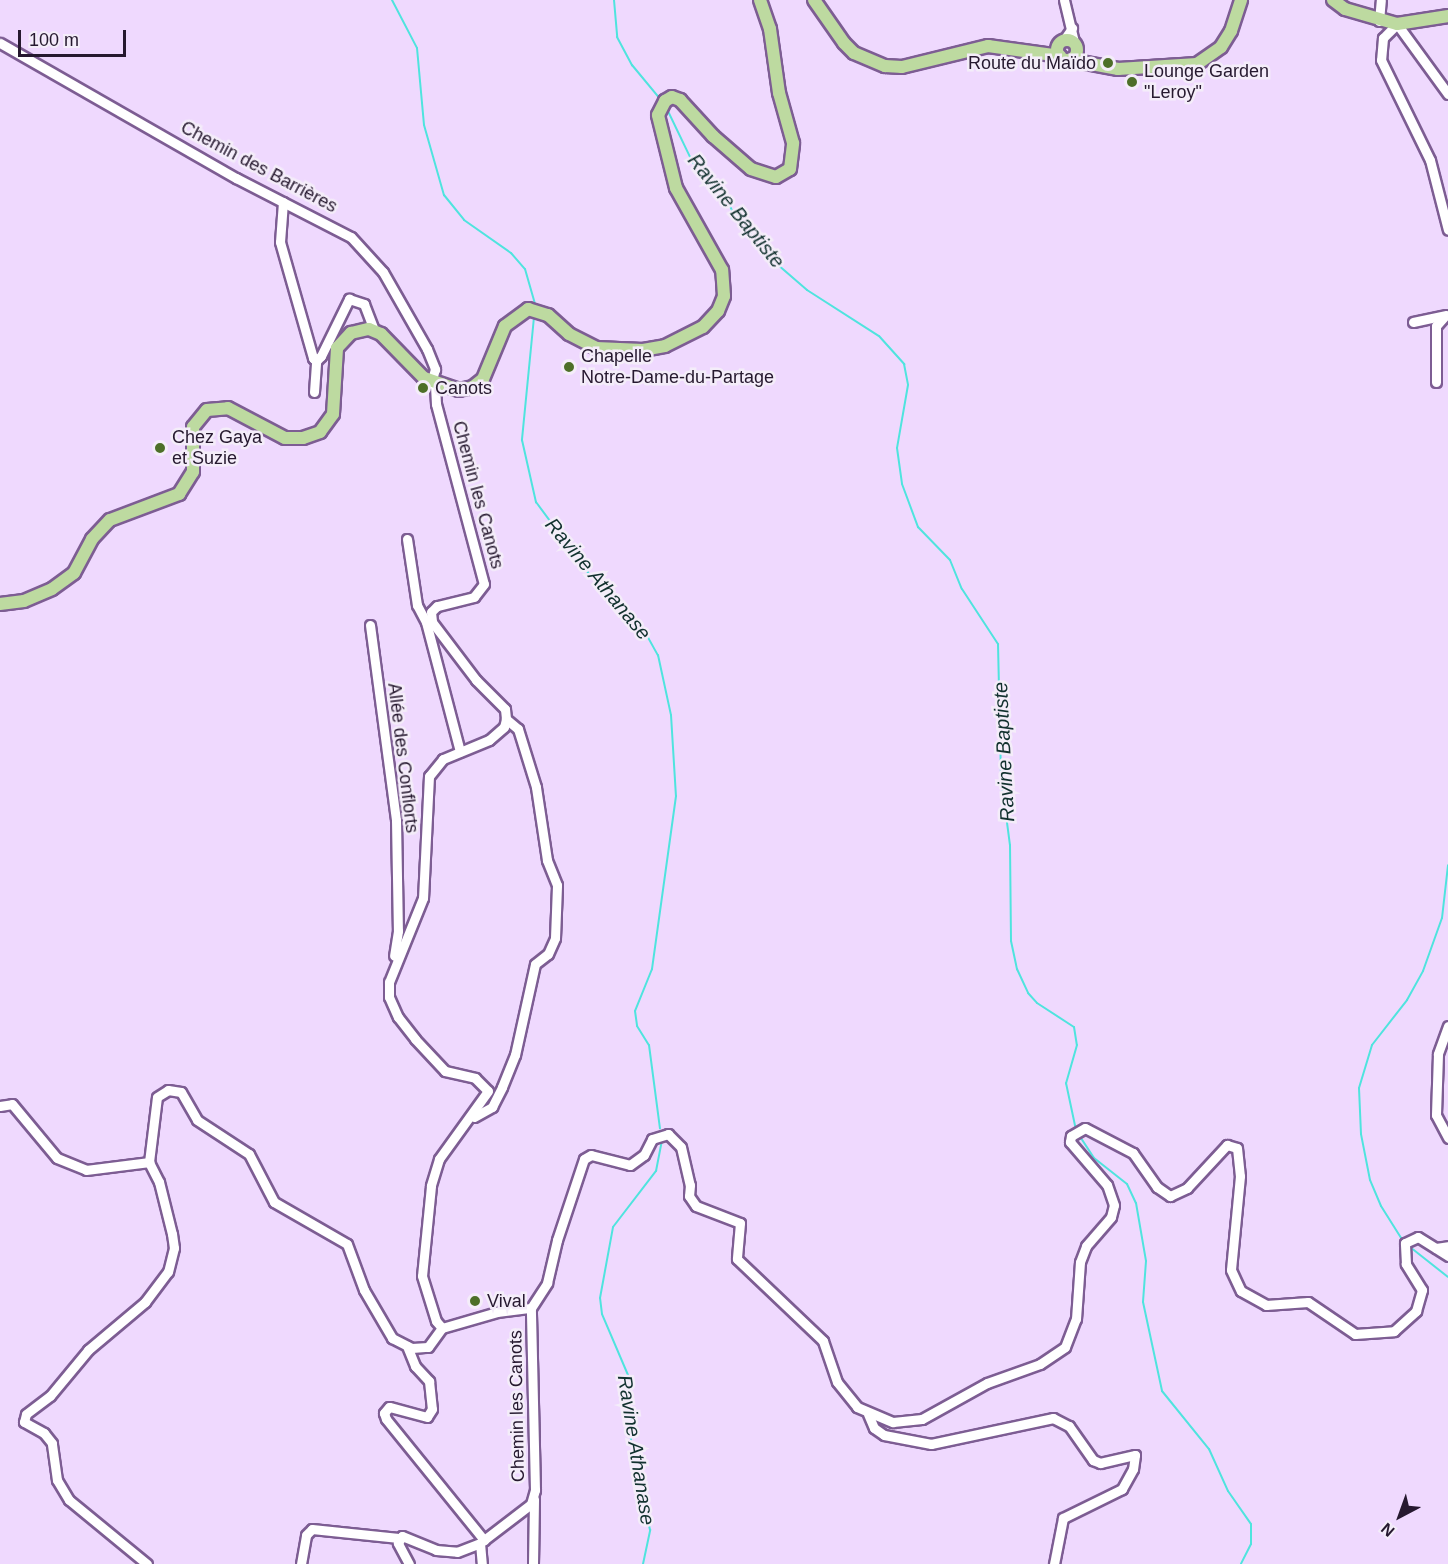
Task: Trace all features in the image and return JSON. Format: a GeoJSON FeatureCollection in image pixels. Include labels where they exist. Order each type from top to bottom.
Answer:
{"type":"FeatureCollection","features":[{"type":"Feature","properties":{"kind":"main road"},"geometry":{"type":"LineString","coordinates":[[0,604],[24,601],[52,589],[74,573],[93,539],[110,520],[179,494],[193,472],[193,427],[207,410],[228,408],[285,438],[303,438],[320,432],[333,414],[337,348],[351,333],[374,330],[433,384],[459,390],[478,384],[505,326],[528,309],[548,315],[580,342],[596,348],[643,350],[681,341],[718,311],[726,286],[723,270],[676,188],[658,115],[665,101],[672,97],[680,100],[713,136],[751,169],[776,177],[790,169],[794,143],[774,71],[770,29],[760,0]]}},
{"type":"Feature","properties":{"kind":"main road"},"geometry":{"type":"LineString","coordinates":[[814,0],[844,43],[869,60],[885,66],[902,67],[988,46],[1043,52],[1067,50],[1088,63],[1146,70],[1197,64],[1221,47],[1237,15],[1241,0]]}},
{"type":"Feature","properties":{"kind":"main road"},"geometry":{"type":"LineString","coordinates":[[1332,0],[1345,9],[1379,21],[1397,24],[1444,17]]}},
{"type":"Feature","properties":{"kind":"street"},"geometry":{"type":"LineString","coordinates":[[1064,0],[1072,28],[1067,50]]}},
{"type":"Feature","properties":{"kind":"street"},"geometry":{"type":"LineString","coordinates":[[1233,0],[1237,15]]}},
{"type":"Feature","properties":{"kind":"street"},"geometry":{"type":"LineString","coordinates":[[1379,21],[1382,0]]}},
{"type":"Feature","properties":{"kind":"street"},"geometry":{"type":"LineString","coordinates":[[1448,94],[1397,24],[1383,38],[1381,60],[1430,160],[1448,230]]}},
{"type":"Feature","properties":{"kind":"street","name":"Chemin des Barrières"},"geometry":{"type":"LineString","coordinates":[[0,43],[283,202],[343,231],[374,258],[427,349],[435,369],[433,384]]}},
{"type":"Feature","properties":{"kind":"street"},"geometry":{"type":"LineString","coordinates":[[283,202],[280,242],[294,281],[302,327],[316,361]]}},
{"type":"Feature","properties":{"kind":"street"},"geometry":{"type":"LineString","coordinates":[[314,392],[316,361],[349,298],[364,304],[374,330]]}},
{"type":"Feature","properties":{"kind":"street"},"geometry":{"type":"LineString","coordinates":[[1413,322],[1446,315]]}},
{"type":"Feature","properties":{"kind":"street"},"geometry":{"type":"LineString","coordinates":[[1436,382],[1436,326],[1446,315]]}},
{"type":"Feature","properties":{"kind":"street","name":"Chemin les Canots"},"geometry":{"type":"LineString","coordinates":[[433,384],[436,404],[484,584],[474,597],[436,606],[431,612],[432,622],[476,680],[505,709],[506,719]]}},
{"type":"Feature","properties":{"kind":"street"},"geometry":{"type":"LineString","coordinates":[[407,539],[417,605],[426,622],[460,752]]}},
{"type":"Feature","properties":{"kind":"street","name":"Allée des Conflorts"},"geometry":{"type":"LineString","coordinates":[[370,625],[396,820],[398,931],[393,967]]}},
{"type":"Feature","properties":{"kind":"street"},"geometry":{"type":"LineString","coordinates":[[407,1346],[428,1347],[442,1328],[436,1321],[423,1276],[426,1215],[439,1159],[472,1118],[488,1091],[484,1083],[445,1071],[415,1039],[389,997],[393,967],[423,898],[429,776],[443,759],[489,740],[504,727],[506,719],[518,729],[536,787],[547,860],[557,885],[555,938],[548,954],[535,964],[515,1055],[502,1087],[492,1107],[472,1118]]}},
{"type":"Feature","properties":{"kind":"street"},"geometry":{"type":"LineString","coordinates":[[1448,1026],[1438,1054],[1436,1115],[1448,1138]]}},
{"type":"Feature","properties":{"kind":"street"},"geometry":{"type":"LineString","coordinates":[[147,1564],[69,1500],[57,1480],[52,1443],[44,1433],[24,1422],[26,1414],[50,1396],[88,1350],[145,1302],[168,1272],[174,1248],[172,1234],[159,1182],[149,1162],[154,1105],[163,1092],[178,1091],[197,1120],[249,1154],[274,1202],[347,1244],[364,1290],[385,1329],[407,1346],[415,1366],[429,1381],[432,1409],[427,1417],[389,1407],[384,1413],[386,1419],[482,1541],[482,1564]]}},
{"type":"Feature","properties":{"kind":"street"},"geometry":{"type":"LineString","coordinates":[[0,1106],[12,1104],[45,1146],[70,1166],[86,1170],[149,1162]]}},
{"type":"Feature","properties":{"kind":"street"},"geometry":{"type":"LineString","coordinates":[[868,1414],[893,1422],[922,1419],[987,1383],[1040,1365],[1065,1347],[1076,1319],[1080,1262],[1086,1246],[1111,1216],[1114,1205],[1107,1185],[1070,1142],[1071,1136],[1085,1128],[1133,1153],[1156,1187],[1170,1196],[1187,1188],[1227,1145],[1237,1148],[1240,1176],[1231,1270],[1241,1291],[1266,1305],[1308,1302],[1355,1334],[1394,1331],[1416,1311],[1422,1290],[1406,1264],[1403,1246],[1418,1237],[1448,1256]]}},
{"type":"Feature","properties":{"kind":"street"},"geometry":{"type":"LineString","coordinates":[[531,1308],[547,1283],[557,1240],[584,1159],[591,1155],[630,1166],[644,1155],[652,1138],[668,1134],[683,1153],[689,1196],[696,1206],[740,1223],[737,1259],[808,1324],[828,1353],[837,1382],[868,1414],[873,1428],[884,1435],[931,1444],[1053,1418],[1069,1426],[1093,1460],[1100,1463],[1129,1454],[1135,1455],[1133,1469],[1122,1490],[1063,1518],[1054,1564]]}},
{"type":"Feature","properties":{"kind":"street"},"geometry":{"type":"LineString","coordinates":[[1436,1248],[1448,1246]]}},
{"type":"Feature","properties":{"kind":"street","name":"Chemin les Canots"},"geometry":{"type":"LineString","coordinates":[[300,1564],[306,1535],[312,1529],[399,1538],[409,1536],[448,1553],[482,1541],[526,1509],[534,1497],[531,1308],[489,1313],[442,1328]]}},
{"type":"Feature","properties":{"kind":"street"},"geometry":{"type":"LineString","coordinates":[[533,1564],[534,1497]]}},
{"type":"Feature","properties":{"kind":"street"},"geometry":{"type":"LineString","coordinates":[[399,1538],[399,1548],[409,1564]]}},
{"type":"Feature","properties":{"kind":"waterway","name":"Ravine Athanase"},"geometry":{"type":"LineString","coordinates":[[392,0],[417,48],[424,125],[444,195],[464,220],[511,253],[525,269],[535,305]]}},
{"type":"Feature","properties":{"kind":"waterway","name":"Ravine Baptiste"},"geometry":{"type":"LineString","coordinates":[[614,0],[617,37],[632,65],[661,100]]}},
{"type":"Feature","properties":{"kind":"waterway","name":"Ravine Baptiste"},"geometry":{"type":"LineString","coordinates":[[666,107],[693,163],[717,183],[732,210],[770,258],[807,290],[879,336],[904,364],[908,385],[897,448],[902,484],[918,527],[950,560],[962,589],[998,644],[1001,777],[1010,845],[1011,941],[1017,969],[1028,993],[1037,1003],[1074,1027],[1077,1045],[1066,1083],[1076,1130]]}},
{"type":"Feature","properties":{"kind":"waterway","name":"Ravine Athanase"},"geometry":{"type":"LineString","coordinates":[[534,317],[522,440],[536,502],[589,574],[640,623],[658,655],[671,715],[676,796],[652,969],[635,1011],[637,1026],[649,1045],[660,1128]]}},
{"type":"Feature","properties":{"kind":"waterway"},"geometry":{"type":"LineString","coordinates":[[1403,1241],[1381,1206],[1370,1180],[1361,1134],[1359,1088],[1372,1045],[1407,1000],[1423,971],[1442,918],[1448,865]]}},
{"type":"Feature","properties":{"kind":"waterway","name":"Ravine Baptiste"},"geometry":{"type":"LineString","coordinates":[[1079,1135],[1094,1158],[1127,1184],[1136,1203],[1146,1261],[1143,1302],[1162,1391],[1209,1449],[1228,1491],[1251,1524],[1251,1544],[1241,1564]]}},
{"type":"Feature","properties":{"kind":"waterway","name":"Ravine Athanase"},"geometry":{"type":"LineString","coordinates":[[643,1564],[650,1530],[631,1442],[628,1375],[602,1314],[600,1298],[613,1227],[656,1171],[662,1140]]}},
{"type":"Feature","properties":{"kind":"waterway"},"geometry":{"type":"LineString","coordinates":[[1410,1247],[1448,1277]]}},
{"type":"Feature","properties":{"kind":"place","name":"Route du Maïdo"},"geometry":{"type":"Point","coordinates":[1108,63]}},
{"type":"Feature","properties":{"kind":"place","name":"Lounge Garden \"Leroy\""},"geometry":{"type":"Point","coordinates":[1132,82]}},
{"type":"Feature","properties":{"kind":"place","name":"Chapelle Notre-Dame-du-Partage"},"geometry":{"type":"Point","coordinates":[569,367]}},
{"type":"Feature","properties":{"kind":"place","name":"Canots"},"geometry":{"type":"Point","coordinates":[423,388]}},
{"type":"Feature","properties":{"kind":"place","name":"Chez Gaya et Suzie"},"geometry":{"type":"Point","coordinates":[160,448]}},
{"type":"Feature","properties":{"kind":"place","name":"Vival"},"geometry":{"type":"Point","coordinates":[475,1301]}}]}
